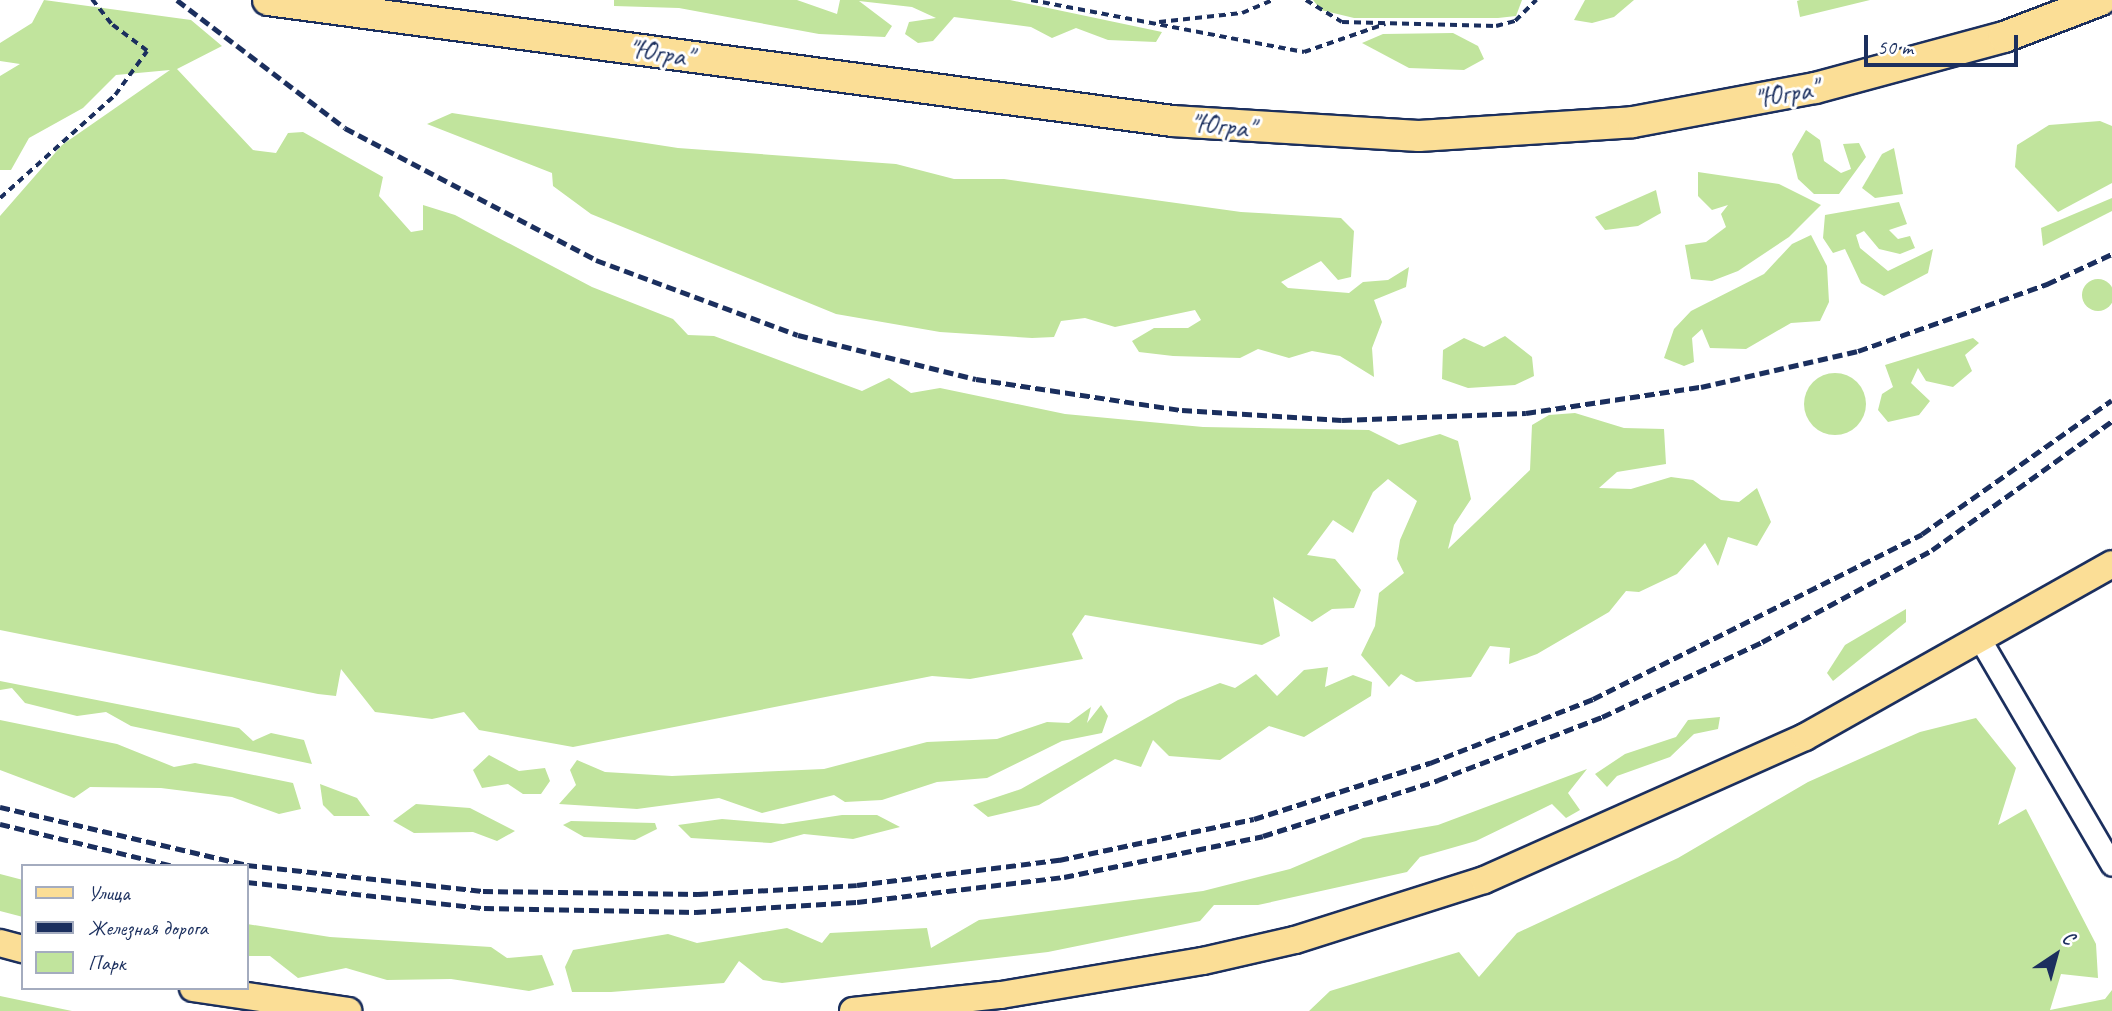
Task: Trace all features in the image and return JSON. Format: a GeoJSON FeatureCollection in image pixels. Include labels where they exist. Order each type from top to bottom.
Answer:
{"type":"FeatureCollection","features":[{"type":"Feature","properties":{"kind":"highway","name":"\"Югра\""},"geometry":{"type":"LineString","coordinates":[[268,0],[1172,121],[1419,136],[1633,122],[1815,89],[2004,37],[2101,0]]}},
{"type":"Feature","properties":{"kind":"main road"},"geometry":{"type":"LineString","coordinates":[[853,1011],[1001,995],[1203,961],[1391,911],[1484,880],[1728,775],[1981,641],[2112,564]]}},
{"type":"Feature","properties":{"kind":"main road"},"geometry":{"type":"LineString","coordinates":[[0,943],[21,948]]}},
{"type":"Feature","properties":{"kind":"main road"},"geometry":{"type":"LineString","coordinates":[[206,990],[348,1011]]}},
{"type":"Feature","properties":{"kind":"street"},"geometry":{"type":"LineString","coordinates":[[1981,641],[2112,865]]}},
{"type":"Feature","properties":{"kind":"path"},"geometry":{"type":"LineString","coordinates":[[0,198],[115,95],[147,51],[92,0]]}},
{"type":"Feature","properties":{"kind":"path"},"geometry":{"type":"LineString","coordinates":[[1031,0],[1304,52],[1385,24]]}},
{"type":"Feature","properties":{"kind":"path"},"geometry":{"type":"LineString","coordinates":[[1157,22],[1242,13],[1273,0]]}},
{"type":"Feature","properties":{"kind":"path"},"geometry":{"type":"LineString","coordinates":[[1306,0],[1342,22],[1496,26],[1515,21],[1536,0]]}},
{"type":"Feature","properties":{"kind":"green space"},"geometry":{"type":"Polygon","coordinates":[[[44,0],[191,20],[222,46],[177,69],[253,150],[276,153],[288,133],[303,132],[383,177],[379,196],[411,232],[423,230],[423,205],[455,215],[592,287],[673,319],[688,335],[714,336],[862,391],[889,378],[911,393],[940,388],[1065,414],[1203,427],[1369,430],[1399,445],[1440,434],[1458,441],[1471,499],[1454,525],[1448,549],[1530,470],[1532,425],[1549,415],[1575,413],[1624,428],[1664,429],[1666,464],[1617,472],[1599,488],[1631,489],[1671,477],[1693,480],[1721,500],[1739,502],[1757,488],[1771,522],[1757,546],[1728,537],[1718,566],[1705,543],[1677,574],[1639,592],[1626,591],[1609,612],[1537,654],[1509,664],[1510,648],[1490,646],[1471,677],[1416,682],[1401,674],[1389,687],[1361,655],[1375,626],[1379,593],[1404,573],[1397,559],[1400,540],[1417,501],[1388,479],[1373,492],[1353,533],[1333,520],[1307,555],[1335,559],[1361,590],[1354,608],[1332,609],[1312,622],[1273,597],[1280,636],[1262,645],[1085,615],[1072,634],[1083,659],[970,679],[932,676],[573,747],[479,730],[464,712],[432,719],[375,712],[341,669],[336,696],[318,694],[0,630],[0,216],[62,145],[170,70],[116,75],[83,108],[29,138],[11,170],[0,170],[0,76],[20,64],[0,61],[0,43],[32,23],[44,0]]]}},
{"type":"Feature","properties":{"kind":"green space"},"geometry":{"type":"Polygon","coordinates":[[[614,0],[797,0],[837,14],[840,0],[1010,0],[1162,32],[1156,42],[1108,40],[1076,28],[1052,38],[1031,27],[954,17],[933,41],[918,43],[905,34],[909,22],[936,18],[912,7],[859,1],[892,26],[885,37],[819,34],[679,8],[614,6],[614,0]]]}},
{"type":"Feature","properties":{"kind":"green space"},"geometry":{"type":"Polygon","coordinates":[[[1313,0],[1522,0],[1516,16],[1498,18],[1354,18],[1321,10],[1313,0]]]}},
{"type":"Feature","properties":{"kind":"green space"},"geometry":{"type":"Polygon","coordinates":[[[1585,0],[1634,0],[1614,17],[1592,23],[1574,20],[1585,0]]]}},
{"type":"Feature","properties":{"kind":"green space"},"geometry":{"type":"Polygon","coordinates":[[[1800,0],[1870,0],[1800,17],[1797,1],[1800,0]]]}},
{"type":"Feature","properties":{"kind":"green space"},"geometry":{"type":"Polygon","coordinates":[[[1453,33],[1478,46],[1484,59],[1464,70],[1409,68],[1362,43],[1383,34],[1453,33]]]}},
{"type":"Feature","properties":{"kind":"green space"},"geometry":{"type":"Polygon","coordinates":[[[452,113],[678,148],[896,164],[954,179],[1004,179],[1241,212],[1341,218],[1354,231],[1351,277],[1338,280],[1321,261],[1281,282],[1288,288],[1349,293],[1363,282],[1388,280],[1409,267],[1406,287],[1374,300],[1382,322],[1372,348],[1374,377],[1340,356],[1312,351],[1289,358],[1258,349],[1240,358],[1173,356],[1139,352],[1132,341],[1154,328],[1188,328],[1201,320],[1195,310],[1115,327],[1085,318],[1061,321],[1054,337],[1032,338],[940,332],[836,314],[591,214],[553,186],[552,173],[427,124],[452,113]]]}},
{"type":"Feature","properties":{"kind":"green space"},"geometry":{"type":"Polygon","coordinates":[[[2100,121],[2112,126],[2112,183],[2058,212],[2015,167],[2017,145],[2049,125],[2100,121]]]}},
{"type":"Feature","properties":{"kind":"green space"},"geometry":{"type":"Polygon","coordinates":[[[1806,130],[1820,140],[1824,161],[1841,173],[1851,169],[1843,144],[1859,143],[1866,157],[1839,194],[1814,194],[1798,179],[1792,154],[1806,130]]]}},
{"type":"Feature","properties":{"kind":"green space"},"geometry":{"type":"Polygon","coordinates":[[[1894,148],[1903,194],[1875,198],[1862,188],[1882,154],[1894,148]]]}},
{"type":"Feature","properties":{"kind":"green space"},"geometry":{"type":"Polygon","coordinates":[[[1698,172],[1779,184],[1821,205],[1789,237],[1738,271],[1712,281],[1691,279],[1685,245],[1706,242],[1726,227],[1721,214],[1728,205],[1712,210],[1698,196],[1698,172]]]}},
{"type":"Feature","properties":{"kind":"green space"},"geometry":{"type":"Polygon","coordinates":[[[1656,190],[1661,213],[1638,226],[1605,230],[1595,217],[1656,190]]]}},
{"type":"Feature","properties":{"kind":"green space"},"geometry":{"type":"Polygon","coordinates":[[[2112,198],[2112,211],[2043,246],[2041,228],[2112,198]]]}},
{"type":"Feature","properties":{"kind":"green space"},"geometry":{"type":"Polygon","coordinates":[[[1899,202],[1907,224],[1889,230],[1898,239],[1910,236],[1915,248],[1900,254],[1879,249],[1864,231],[1856,235],[1860,248],[1888,271],[1933,249],[1928,273],[1884,296],[1861,283],[1845,249],[1833,253],[1823,238],[1825,215],[1899,202]]]}},
{"type":"Feature","properties":{"kind":"green space"},"geometry":{"type":"Polygon","coordinates":[[[1811,235],[1827,266],[1829,302],[1820,321],[1791,323],[1746,349],[1710,348],[1702,329],[1692,338],[1694,362],[1684,366],[1664,358],[1674,329],[1691,311],[1764,274],[1792,244],[1811,235]]]}},
{"type":"Feature","properties":{"kind":"green space"},"geometry":{"type":"Polygon","coordinates":[[[2098,279],[2113,289],[2113,301],[2109,306],[2098,311],[2087,306],[2082,295],[2087,284],[2098,279]]]}},
{"type":"Feature","properties":{"kind":"green space"},"geometry":{"type":"Polygon","coordinates":[[[1505,336],[1532,357],[1534,376],[1515,385],[1468,388],[1442,379],[1443,350],[1464,338],[1484,347],[1505,336]]]}},
{"type":"Feature","properties":{"kind":"green space"},"geometry":{"type":"Polygon","coordinates":[[[1973,338],[1979,343],[1965,355],[1972,371],[1953,387],[1926,381],[1918,368],[1911,383],[1930,401],[1919,415],[1888,422],[1878,410],[1882,394],[1893,387],[1885,365],[1973,338]]]}},
{"type":"Feature","properties":{"kind":"green space"},"geometry":{"type":"Polygon","coordinates":[[[1829,373],[1841,373],[1857,382],[1864,392],[1864,416],[1857,426],[1841,435],[1829,435],[1818,430],[1809,421],[1804,410],[1804,398],[1809,387],[1818,378],[1829,373]]]}},
{"type":"Feature","properties":{"kind":"green space"},"geometry":{"type":"Polygon","coordinates":[[[1906,609],[1906,622],[1833,681],[1827,673],[1845,645],[1906,609]]]}},
{"type":"Feature","properties":{"kind":"green space"},"geometry":{"type":"Polygon","coordinates":[[[1328,667],[1325,687],[1353,675],[1372,682],[1371,696],[1304,737],[1269,726],[1220,760],[1169,756],[1153,740],[1141,767],[1115,759],[1039,805],[988,817],[973,805],[1021,789],[1178,700],[1220,683],[1235,688],[1256,674],[1277,696],[1304,670],[1328,667]]]}},
{"type":"Feature","properties":{"kind":"green space"},"geometry":{"type":"Polygon","coordinates":[[[0,681],[239,728],[253,741],[271,733],[304,740],[312,764],[131,726],[106,712],[77,716],[25,703],[12,688],[0,690],[0,681]]]}},
{"type":"Feature","properties":{"kind":"green space"},"geometry":{"type":"Polygon","coordinates":[[[1101,705],[1108,716],[1102,733],[1062,741],[987,778],[937,782],[882,800],[845,802],[834,795],[762,813],[719,798],[637,809],[559,804],[576,785],[570,770],[577,760],[605,772],[672,776],[824,769],[927,742],[997,739],[1047,722],[1069,723],[1091,707],[1087,723],[1101,705]]]}},
{"type":"Feature","properties":{"kind":"green space"},"geometry":{"type":"Polygon","coordinates":[[[1720,717],[1718,729],[1694,734],[1670,757],[1617,776],[1607,787],[1595,774],[1625,754],[1676,737],[1688,720],[1720,717]]]}},
{"type":"Feature","properties":{"kind":"green space"},"geometry":{"type":"Polygon","coordinates":[[[1976,718],[2016,768],[1998,825],[2026,809],[2096,944],[2098,978],[2061,974],[2050,1010],[2105,999],[2112,990],[2112,1011],[1309,1011],[1330,991],[1459,952],[1479,977],[1517,933],[1678,858],[1808,782],[1920,732],[1976,718]]]}},
{"type":"Feature","properties":{"kind":"green space"},"geometry":{"type":"Polygon","coordinates":[[[0,720],[117,744],[174,767],[195,763],[293,783],[301,809],[279,814],[232,797],[161,788],[90,787],[74,798],[0,770],[0,720]]]}},
{"type":"Feature","properties":{"kind":"green space"},"geometry":{"type":"Polygon","coordinates":[[[489,755],[519,771],[545,768],[550,781],[541,794],[523,794],[508,784],[482,788],[473,770],[489,755]]]}},
{"type":"Feature","properties":{"kind":"green space"},"geometry":{"type":"Polygon","coordinates":[[[1587,769],[1568,793],[1580,810],[1566,818],[1552,804],[1476,841],[1420,857],[1407,872],[1258,905],[1214,905],[1200,921],[1048,952],[782,983],[763,980],[739,961],[724,983],[611,992],[572,992],[565,967],[573,950],[668,934],[697,943],[787,928],[822,943],[830,933],[927,928],[931,948],[979,920],[1203,891],[1290,869],[1363,838],[1438,825],[1587,769]]]}},
{"type":"Feature","properties":{"kind":"green space"},"geometry":{"type":"Polygon","coordinates":[[[320,784],[357,798],[370,816],[334,816],[323,805],[320,784]]]}},
{"type":"Feature","properties":{"kind":"green space"},"geometry":{"type":"Polygon","coordinates":[[[416,804],[470,808],[515,831],[497,841],[473,832],[414,833],[393,821],[416,804]]]}},
{"type":"Feature","properties":{"kind":"green space"},"geometry":{"type":"Polygon","coordinates":[[[842,815],[877,815],[900,827],[853,839],[804,834],[771,843],[691,838],[678,825],[722,819],[783,824],[842,815]]]}},
{"type":"Feature","properties":{"kind":"green space"},"geometry":{"type":"Polygon","coordinates":[[[571,821],[655,823],[657,829],[635,840],[584,837],[563,825],[571,821]]]}},
{"type":"Feature","properties":{"kind":"green space"},"geometry":{"type":"Polygon","coordinates":[[[0,874],[21,879],[21,916],[0,911],[0,874]]]}},
{"type":"Feature","properties":{"kind":"green space"},"geometry":{"type":"Polygon","coordinates":[[[248,924],[330,937],[491,947],[507,958],[542,955],[554,985],[529,991],[451,979],[387,980],[346,968],[298,978],[270,956],[248,956],[248,924]]]}},
{"type":"Feature","properties":{"kind":"green space"},"geometry":{"type":"Polygon","coordinates":[[[0,996],[72,1011],[0,1011],[0,996]]]}},
{"type":"Feature","properties":{"kind":"railway"},"geometry":{"type":"LineString","coordinates":[[177,0],[345,128],[596,260],[798,335],[976,379],[1182,410],[1342,420],[1526,413],[1701,387],[1858,351],[2047,284],[2112,254]]}},
{"type":"Feature","properties":{"kind":"railway"},"geometry":{"type":"LineString","coordinates":[[248,865],[483,891],[698,894],[857,885],[1059,860],[1254,819],[1430,763],[1593,699],[1922,534],[2112,400]]}},
{"type":"Feature","properties":{"kind":"railway"},"geometry":{"type":"LineString","coordinates":[[248,882],[484,908],[696,912],[857,902],[1064,877],[1263,836],[1438,780],[1602,717],[1762,642],[1932,550],[2112,421]]}},
{"type":"Feature","properties":{"kind":"railway"},"geometry":{"type":"LineString","coordinates":[[0,807],[243,864]]}},
{"type":"Feature","properties":{"kind":"railway"},"geometry":{"type":"LineString","coordinates":[[0,824],[166,864]]}}]}
